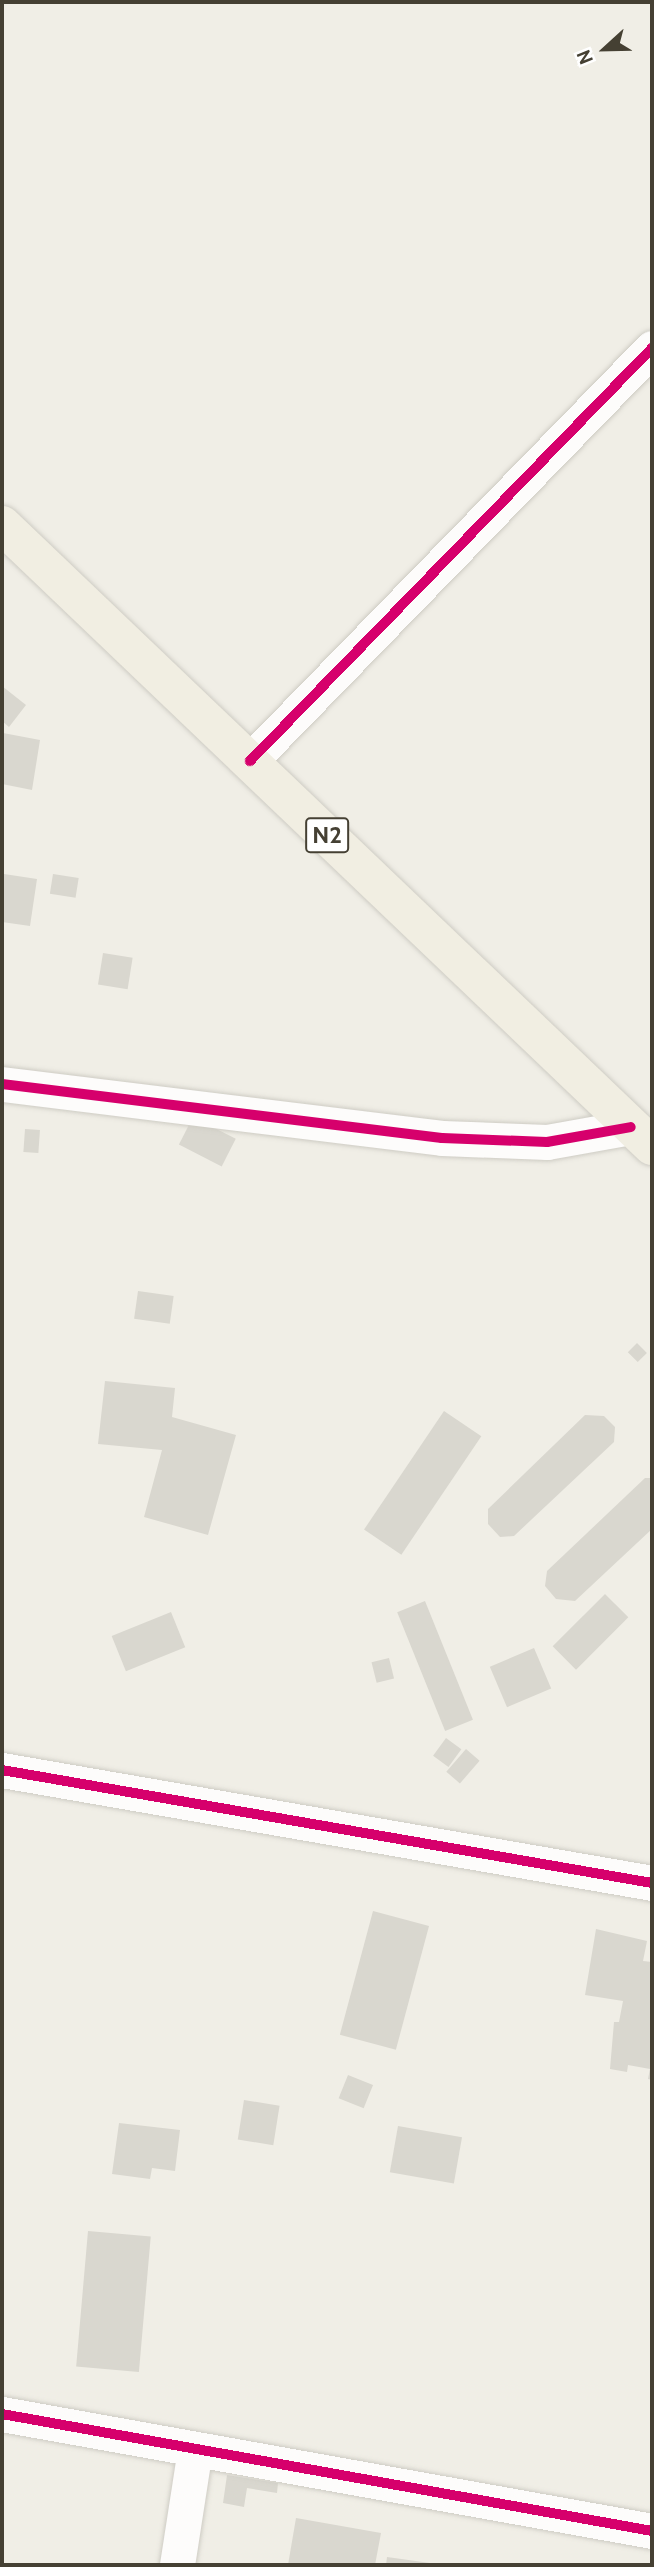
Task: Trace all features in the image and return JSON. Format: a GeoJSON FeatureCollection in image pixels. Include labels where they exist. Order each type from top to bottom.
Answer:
{"type":"FeatureCollection","features":[{"type":"Feature","properties":{"kind":"main road","name":"N2"},"geometry":{"type":"LineString","coordinates":[[2,525],[642,1137]]}},
{"type":"Feature","properties":{"kind":"street"},"geometry":{"type":"LineString","coordinates":[[250,761],[652,348]]}},
{"type":"Feature","properties":{"kind":"street"},"geometry":{"type":"LineString","coordinates":[[2,1084],[442,1138],[547,1142],[642,1137]]}},
{"type":"Feature","properties":{"kind":"street"},"geometry":{"type":"LineString","coordinates":[[2,1770],[652,1884]]}},
{"type":"Feature","properties":{"kind":"street"},"geometry":{"type":"LineString","coordinates":[[2,2414],[652,2531]]}},
{"type":"Feature","properties":{"kind":"street"},"geometry":{"type":"LineString","coordinates":[[177,2565],[195,2449]]}},
{"type":"Feature","properties":{"kind":"building"},"geometry":{"type":"Polygon","coordinates":[[[2,686],[26,705],[9,727],[2,721],[2,686]]]}},
{"type":"Feature","properties":{"kind":"building"},"geometry":{"type":"Polygon","coordinates":[[[3,733],[40,740],[32,790],[2,784],[3,733]]]}},
{"type":"Feature","properties":{"kind":"building"},"geometry":{"type":"Polygon","coordinates":[[[4,874],[37,879],[30,926],[2,922],[4,874]]]}},
{"type":"Feature","properties":{"kind":"building"},"geometry":{"type":"Polygon","coordinates":[[[53,874],[79,878],[76,898],[50,894],[53,874]]]}},
{"type":"Feature","properties":{"kind":"building"},"geometry":{"type":"Polygon","coordinates":[[[103,953],[133,958],[128,989],[98,985],[103,953]]]}},
{"type":"Feature","properties":{"kind":"building"},"geometry":{"type":"Polygon","coordinates":[[[193,1117],[236,1139],[222,1166],[179,1145],[193,1117]]]}},
{"type":"Feature","properties":{"kind":"building"},"geometry":{"type":"Polygon","coordinates":[[[25,1129],[40,1130],[38,1153],[23,1152],[25,1129]]]}},
{"type":"Feature","properties":{"kind":"building"},"geometry":{"type":"Polygon","coordinates":[[[138,1291],[174,1296],[170,1324],[134,1319],[138,1291]]]}},
{"type":"Feature","properties":{"kind":"building"},"geometry":{"type":"Polygon","coordinates":[[[637,1343],[647,1353],[638,1362],[628,1352],[637,1343]]]}},
{"type":"Feature","properties":{"kind":"building"},"geometry":{"type":"Polygon","coordinates":[[[105,1381],[175,1388],[172,1417],[236,1435],[208,1535],[144,1517],[162,1450],[98,1444],[105,1381]]]}},
{"type":"Feature","properties":{"kind":"building"},"geometry":{"type":"Polygon","coordinates":[[[444,1411],[481,1436],[401,1555],[364,1530],[444,1411]]]}},
{"type":"Feature","properties":{"kind":"building"},"geometry":{"type":"Polygon","coordinates":[[[585,1415],[604,1416],[615,1427],[614,1442],[514,1536],[500,1537],[488,1524],[488,1509],[585,1415]]]}},
{"type":"Feature","properties":{"kind":"building"},"geometry":{"type":"Polygon","coordinates":[[[645,1478],[652,1478],[652,1529],[575,1601],[556,1599],[545,1586],[547,1571],[645,1478]]]}},
{"type":"Feature","properties":{"kind":"building"},"geometry":{"type":"Polygon","coordinates":[[[605,1594],[628,1617],[576,1670],[553,1646],[605,1594]]]}},
{"type":"Feature","properties":{"kind":"building"},"geometry":{"type":"Polygon","coordinates":[[[425,1601],[473,1720],[445,1731],[397,1612],[425,1601]]]}},
{"type":"Feature","properties":{"kind":"building"},"geometry":{"type":"Polygon","coordinates":[[[171,1612],[185,1647],[126,1671],[112,1636],[171,1612]]]}},
{"type":"Feature","properties":{"kind":"building"},"geometry":{"type":"Polygon","coordinates":[[[534,1648],[551,1689],[507,1707],[490,1667],[534,1648]]]}},
{"type":"Feature","properties":{"kind":"building"},"geometry":{"type":"Polygon","coordinates":[[[389,1658],[394,1678],[377,1683],[372,1662],[389,1658]]]}},
{"type":"Feature","properties":{"kind":"building"},"geometry":{"type":"Polygon","coordinates":[[[446,1738],[461,1749],[448,1767],[433,1756],[446,1738]]]}},
{"type":"Feature","properties":{"kind":"building"},"geometry":{"type":"Polygon","coordinates":[[[466,1749],[480,1761],[460,1783],[446,1772],[466,1749]]]}},
{"type":"Feature","properties":{"kind":"building"},"geometry":{"type":"Polygon","coordinates":[[[373,1911],[429,1926],[396,2050],[340,2035],[373,1911]]]}},
{"type":"Feature","properties":{"kind":"building"},"geometry":{"type":"Polygon","coordinates":[[[596,1929],[647,1941],[643,1961],[652,1962],[652,2080],[648,2079],[650,2069],[628,2065],[627,2072],[610,2069],[614,2022],[619,2022],[623,2001],[585,1995],[596,1929]]]}},
{"type":"Feature","properties":{"kind":"building"},"geometry":{"type":"Polygon","coordinates":[[[348,2075],[373,2085],[364,2108],[339,2098],[348,2075]]]}},
{"type":"Feature","properties":{"kind":"building"},"geometry":{"type":"Polygon","coordinates":[[[244,2100],[280,2106],[273,2145],[238,2140],[244,2100]]]}},
{"type":"Feature","properties":{"kind":"building"},"geometry":{"type":"Polygon","coordinates":[[[119,2123],[180,2130],[175,2171],[152,2168],[150,2179],[112,2174],[119,2123]]]}},
{"type":"Feature","properties":{"kind":"building"},"geometry":{"type":"Polygon","coordinates":[[[398,2126],[462,2137],[454,2184],[390,2172],[398,2126]]]}},
{"type":"Feature","properties":{"kind":"building"},"geometry":{"type":"Polygon","coordinates":[[[88,2231],[151,2236],[139,2372],[76,2366],[88,2231]]]}},
{"type":"Feature","properties":{"kind":"building"},"geometry":{"type":"Polygon","coordinates":[[[227,2475],[278,2483],[277,2493],[247,2488],[244,2507],[223,2503],[227,2475]]]}},
{"type":"Feature","properties":{"kind":"building"},"geometry":{"type":"Polygon","coordinates":[[[296,2518],[381,2533],[375,2565],[288,2565],[296,2518]]]}},
{"type":"Feature","properties":{"kind":"building"},"geometry":{"type":"Polygon","coordinates":[[[387,2557],[437,2564],[437,2565],[386,2565],[387,2557]]]}},
{"type":"Feature","properties":{"kind":"cycle path"},"geometry":{"type":"LineString","coordinates":[[250,761],[652,348]]}},
{"type":"Feature","properties":{"kind":"cycle path"},"geometry":{"type":"LineString","coordinates":[[2,1084],[442,1138],[547,1142],[631,1127]]}},
{"type":"Feature","properties":{"kind":"cycle path"},"geometry":{"type":"LineString","coordinates":[[2,1770],[652,1883]]}},
{"type":"Feature","properties":{"kind":"cycle path"},"geometry":{"type":"LineString","coordinates":[[2,2414],[652,2531]]}}]}
